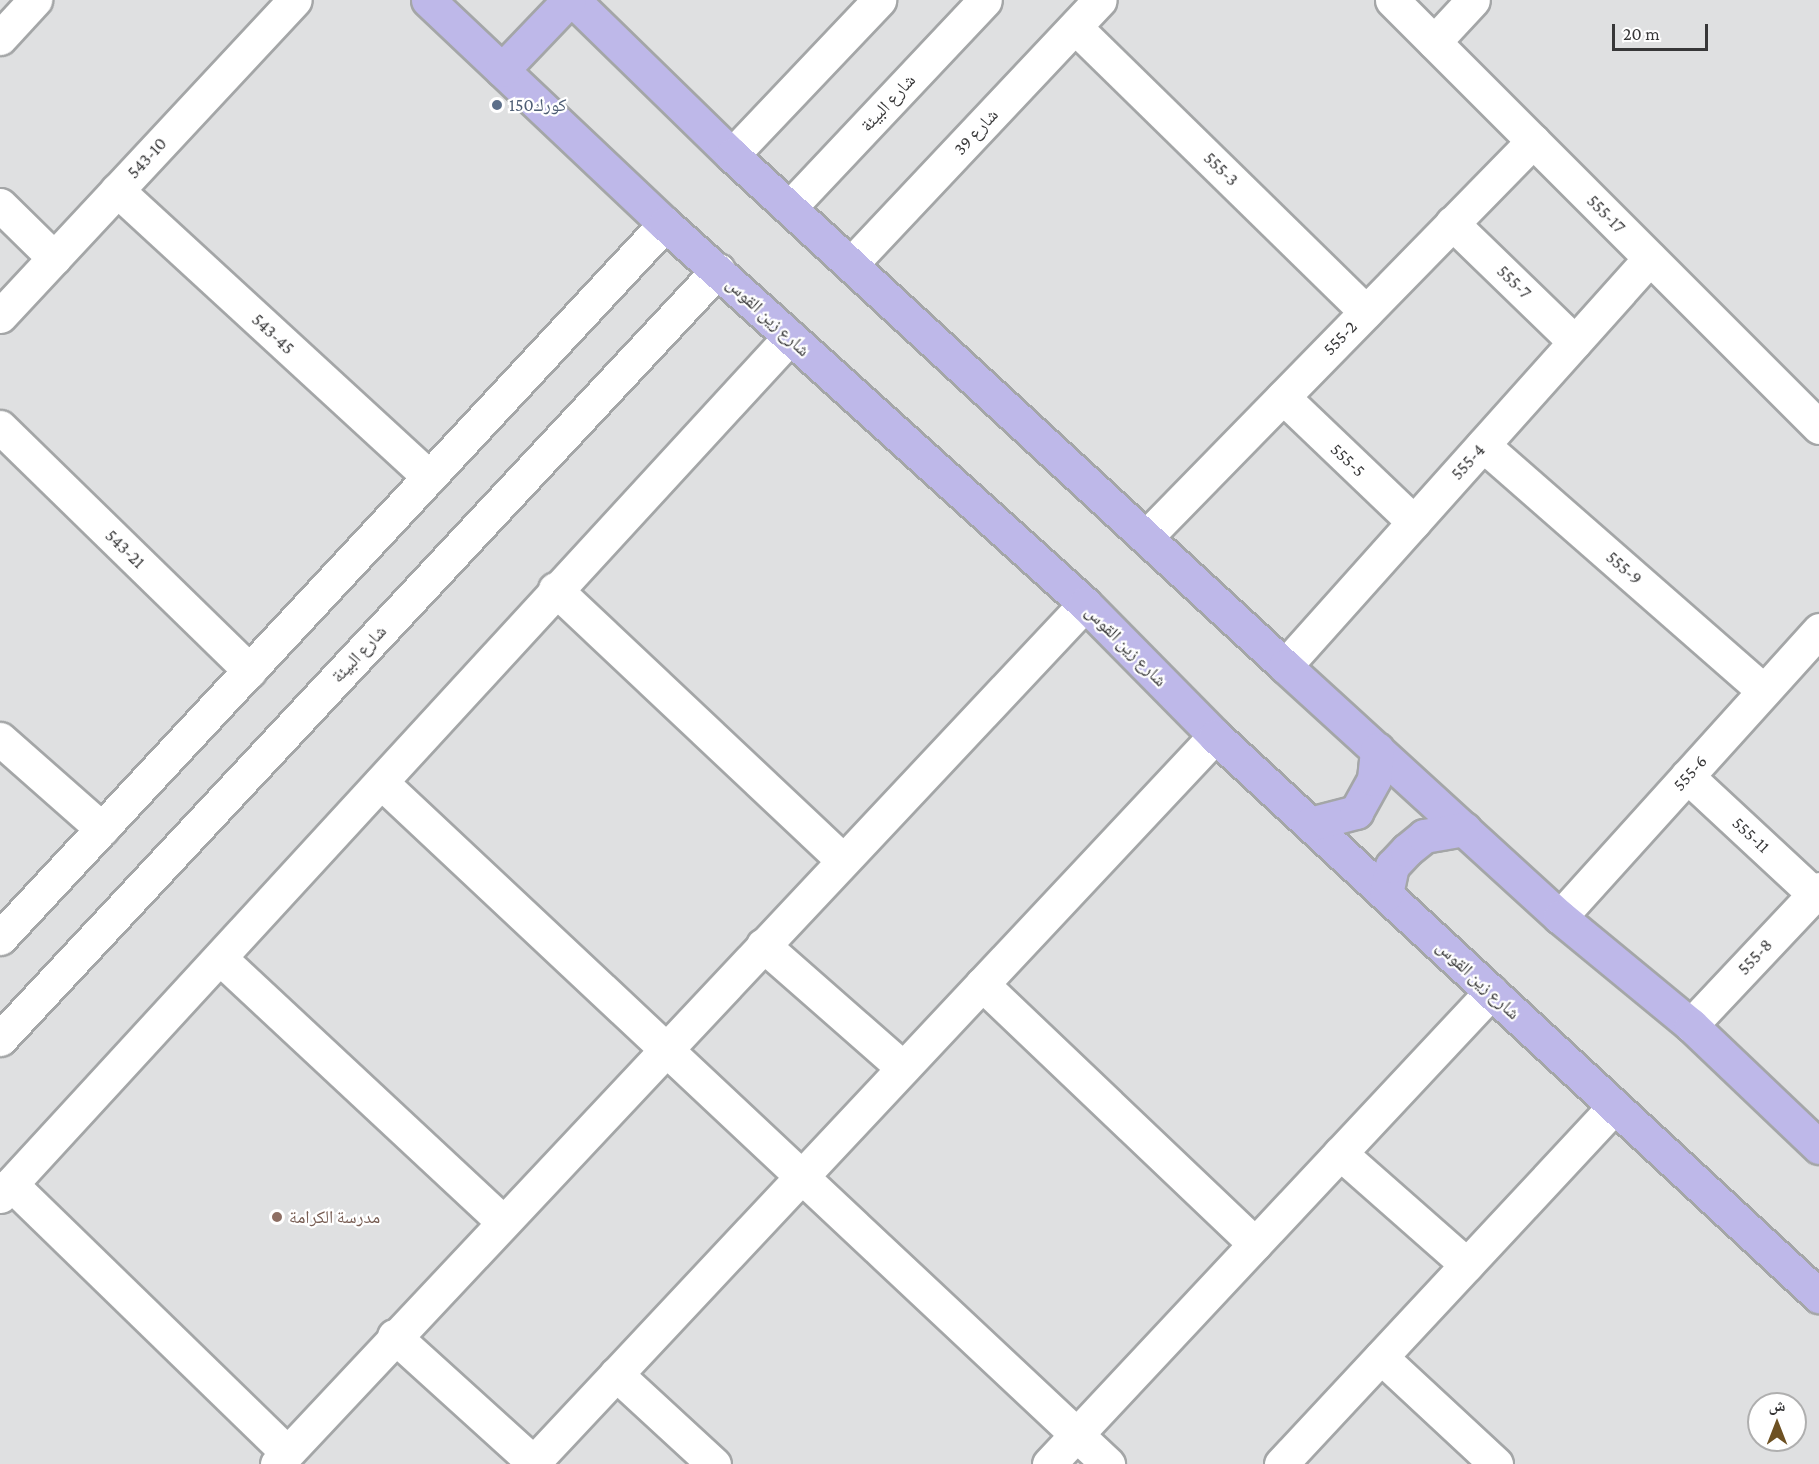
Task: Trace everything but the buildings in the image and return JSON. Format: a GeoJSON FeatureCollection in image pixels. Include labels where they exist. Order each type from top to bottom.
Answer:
{"type":"FeatureCollection","features":[{"type":"Feature","properties":{"kind":"main road","name":"شارع زين القوس"},"geometry":{"type":"LineString","coordinates":[[429,0],[665,224],[1085,604],[1215,736],[1819,1296]]}},
{"type":"Feature","properties":{"kind":"main road"},"geometry":{"type":"LineString","coordinates":[[502,69],[571,0],[732,155],[1148,535],[1285,666],[1560,917],[1691,1025],[1819,1147]]}},
{"type":"Feature","properties":{"kind":"main road"},"geometry":{"type":"LineString","coordinates":[[1310,824],[1356,812],[1374,779],[1377,749]]}},
{"type":"Feature","properties":{"kind":"main road"},"geometry":{"type":"LineString","coordinates":[[1386,894],[1392,866],[1407,850],[1424,836],[1464,829]]}},
{"type":"Feature","properties":{"kind":"street"},"geometry":{"type":"LineString","coordinates":[[0,38],[35,0]]}},
{"type":"Feature","properties":{"kind":"street","name":"543-10"},"geometry":{"type":"LineString","coordinates":[[0,316],[295,0]]}},
{"type":"Feature","properties":{"kind":"street"},"geometry":{"type":"LineString","coordinates":[[732,155],[879,0]]}},
{"type":"Feature","properties":{"kind":"street","name":"شارع البيئة"},"geometry":{"type":"LineString","coordinates":[[790,207],[986,0]]}},
{"type":"Feature","properties":{"kind":"street","name":"شارع 39"},"geometry":{"type":"LineString","coordinates":[[852,263],[1100,0]]}},
{"type":"Feature","properties":{"kind":"street","name":"555-17"},"geometry":{"type":"LineString","coordinates":[[1392,0],[1819,427]]}},
{"type":"Feature","properties":{"kind":"street"},"geometry":{"type":"LineString","coordinates":[[1434,42],[1473,0]]}},
{"type":"Feature","properties":{"kind":"street","name":"555-3"},"geometry":{"type":"LineString","coordinates":[[1075,27],[1366,312]]}},
{"type":"Feature","properties":{"kind":"street","name":"555-2"},"geometry":{"type":"LineString","coordinates":[[1148,535],[1533,141]]}},
{"type":"Feature","properties":{"kind":"street","name":"543-45"},"geometry":{"type":"LineString","coordinates":[[117,190],[429,477]]}},
{"type":"Feature","properties":{"kind":"street"},"geometry":{"type":"LineString","coordinates":[[0,205],[54,258]]}},
{"type":"Feature","properties":{"kind":"street","name":"555-7"},"geometry":{"type":"LineString","coordinates":[[1452,223],[1575,342]]}},
{"type":"Feature","properties":{"kind":"street"},"geometry":{"type":"LineString","coordinates":[[0,938],[665,224]]}},
{"type":"Feature","properties":{"kind":"street","name":"555-4"},"geometry":{"type":"LineString","coordinates":[[1285,666],[1650,258]]}},
{"type":"Feature","properties":{"kind":"street","name":"شارع البيئة"},"geometry":{"type":"LineString","coordinates":[[0,1038],[718,270]]}},
{"type":"Feature","properties":{"kind":"street"},"geometry":{"type":"LineString","coordinates":[[790,337],[555,589],[6,1190],[281,1457],[1085,604]]}},
{"type":"Feature","properties":{"kind":"street","name":"555-5"},"geometry":{"type":"LineString","coordinates":[[1282,397],[1414,522]]}},
{"type":"Feature","properties":{"kind":"street","name":"543-21"},"geometry":{"type":"LineString","coordinates":[[0,427],[250,671]]}},
{"type":"Feature","properties":{"kind":"street","name":"555-9"},"geometry":{"type":"LineString","coordinates":[[1483,445],[1764,691]]}},
{"type":"Feature","properties":{"kind":"street"},"geometry":{"type":"LineString","coordinates":[[555,589],[843,860]]}},
{"type":"Feature","properties":{"kind":"street","name":"555-6"},"geometry":{"type":"LineString","coordinates":[[1560,917],[1819,630]]}},
{"type":"Feature","properties":{"kind":"street"},"geometry":{"type":"LineString","coordinates":[[394,1336],[533,1463],[1215,736]]}},
{"type":"Feature","properties":{"kind":"street"},"geometry":{"type":"LineString","coordinates":[[0,739],[102,829]]}},
{"type":"Feature","properties":{"kind":"street","name":"555-11"},"geometry":{"type":"LineString","coordinates":[[1687,776],[1817,891]]}},
{"type":"Feature","properties":{"kind":"street"},"geometry":{"type":"LineString","coordinates":[[381,782],[802,1176],[1104,1463]]}},
{"type":"Feature","properties":{"kind":"street","name":"555-8"},"geometry":{"type":"LineString","coordinates":[[1691,1025],[1817,891]]}},
{"type":"Feature","properties":{"kind":"street"},"geometry":{"type":"LineString","coordinates":[[762,945],[903,1068]]}},
{"type":"Feature","properties":{"kind":"street"},"geometry":{"type":"LineString","coordinates":[[220,957],[502,1221]]}},
{"type":"Feature","properties":{"kind":"street"},"geometry":{"type":"LineString","coordinates":[[982,984],[1255,1244]]}},
{"type":"Feature","properties":{"kind":"street"},"geometry":{"type":"LineString","coordinates":[[1049,1464],[1491,992]]}},
{"type":"Feature","properties":{"kind":"street"},"geometry":{"type":"LineString","coordinates":[[1281,1464],[1614,1107]]}},
{"type":"Feature","properties":{"kind":"street"},"geometry":{"type":"LineString","coordinates":[[1340,1153],[1467,1265]]}},
{"type":"Feature","properties":{"kind":"street"},"geometry":{"type":"LineString","coordinates":[[1381,1357],[1496,1464]]}},
{"type":"Feature","properties":{"kind":"street"},"geometry":{"type":"LineString","coordinates":[[616,1374],[714,1464]]}},
{"type":"Feature","properties":{"kind":"place","name":"كورك150"},"geometry":{"type":"Point","coordinates":[497,105]}},
{"type":"Feature","properties":{"kind":"place","name":"مدرسة الكرامة"},"geometry":{"type":"Point","coordinates":[277,1217]}}]}
